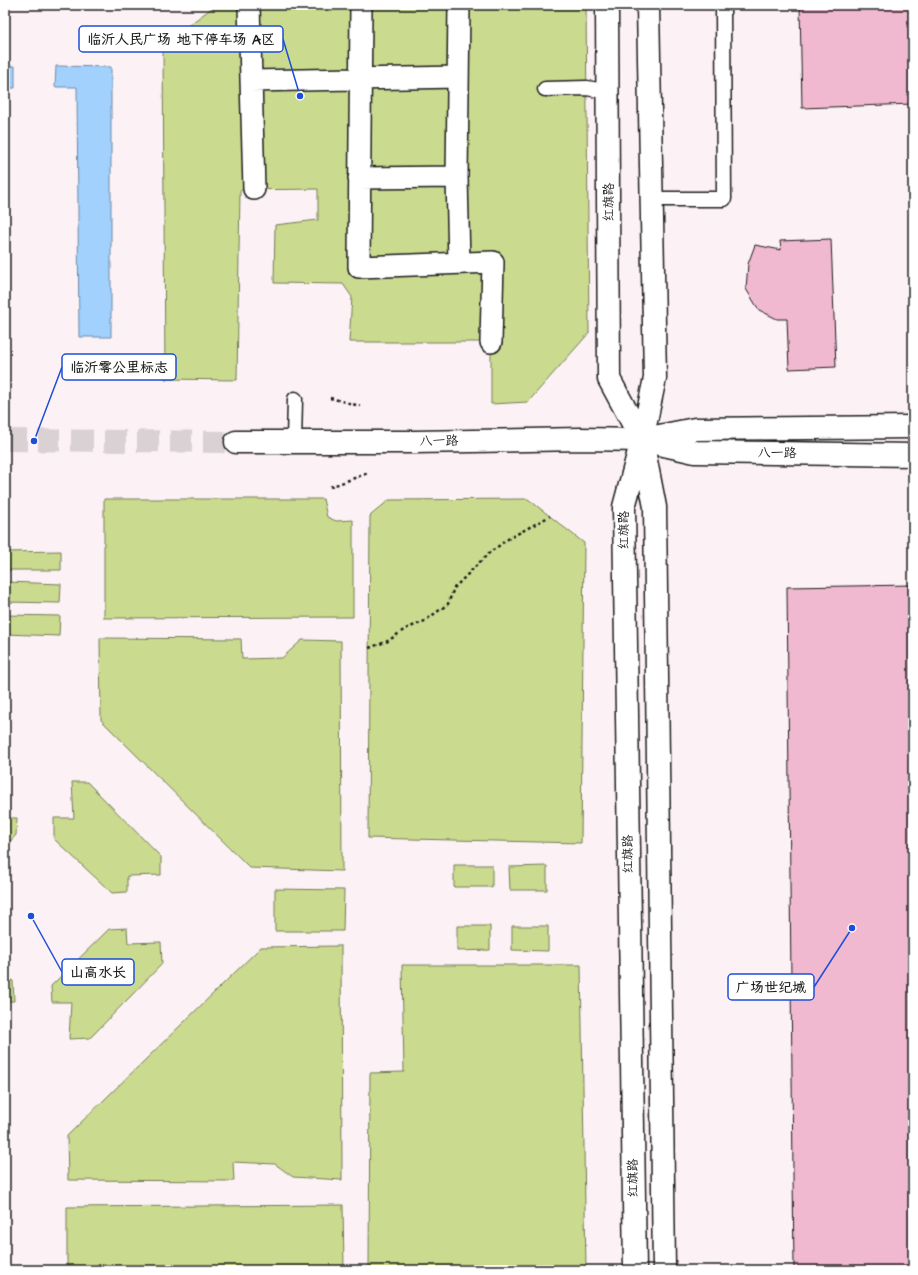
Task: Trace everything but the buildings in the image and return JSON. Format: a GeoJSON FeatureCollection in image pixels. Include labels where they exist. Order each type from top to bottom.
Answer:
{"type":"FeatureCollection","features":[{"type":"Feature","properties":{"kind":"street"},"geometry":{"type":"LineString","coordinates":[[249,5],[254,189]]}},
{"type":"Feature","properties":{"kind":"street"},"geometry":{"type":"LineString","coordinates":[[361,5],[359,267],[493,262],[491,342]]}},
{"type":"Feature","properties":{"kind":"street"},"geometry":{"type":"LineString","coordinates":[[459,5],[457,177],[459,263]]}},
{"type":"Feature","properties":{"kind":"street","name":"红旗路"},"geometry":{"type":"LineString","coordinates":[[607,5],[609,92],[610,379],[642,440],[655,507],[664,1270]]}},
{"type":"Feature","properties":{"kind":"street","name":"红旗路"},"geometry":{"type":"LineString","coordinates":[[635,1270],[624,508],[642,440],[655,378],[648,5]]}},
{"type":"Feature","properties":{"kind":"street"},"geometry":{"type":"LineString","coordinates":[[251,81],[458,78]]}},
{"type":"Feature","properties":{"kind":"street"},"geometry":{"type":"LineString","coordinates":[[359,178],[457,177]]}},
{"type":"Feature","properties":{"kind":"street","name":"八一路"},"geometry":{"type":"LineString","coordinates":[[642,440],[695,429],[913,427]]}},
{"type":"Feature","properties":{"kind":"street","name":"八一路"},"geometry":{"type":"LineString","coordinates":[[236,442],[415,442],[580,439],[642,440],[695,452],[913,455]]}},
{"type":"Feature","properties":{"kind":"lane"},"geometry":{"type":"LineString","coordinates":[[652,199],[724,199],[724,5]]}},
{"type":"Feature","properties":{"kind":"lane"},"geometry":{"type":"LineString","coordinates":[[545,89],[587,88],[609,92]]}},
{"type":"Feature","properties":{"kind":"lane"},"geometry":{"type":"LineString","coordinates":[[294,442],[295,399]]}},
{"type":"Feature","properties":{"kind":"path"},"geometry":{"type":"LineString","coordinates":[[330,398],[360,406]]}},
{"type":"Feature","properties":{"kind":"path"},"geometry":{"type":"LineString","coordinates":[[330,488],[368,473]]}},
{"type":"Feature","properties":{"kind":"path"},"geometry":{"type":"LineString","coordinates":[[369,648],[388,641],[405,629],[423,622],[448,604],[454,588],[489,553],[508,539],[550,516]]}},
{"type":"Feature","properties":{"kind":"green space"},"geometry":{"type":"Polygon","coordinates":[[[216,5],[586,5],[589,333],[528,402],[491,404],[491,342],[349,342],[352,297],[343,284],[274,283],[275,225],[318,220],[318,189],[240,190],[237,380],[165,379],[163,44],[216,5]]]}},
{"type":"Feature","properties":{"kind":"green space"},"geometry":{"type":"Polygon","coordinates":[[[104,499],[323,499],[327,517],[336,521],[353,520],[353,617],[104,618],[104,499]]]}},
{"type":"Feature","properties":{"kind":"green space"},"geometry":{"type":"Polygon","coordinates":[[[528,499],[584,543],[581,843],[368,838],[370,516],[389,500],[528,499]]]}},
{"type":"Feature","properties":{"kind":"green space"},"geometry":{"type":"Polygon","coordinates":[[[61,551],[61,570],[5,570],[5,552],[61,551]]]}},
{"type":"Feature","properties":{"kind":"green space"},"geometry":{"type":"Polygon","coordinates":[[[6,582],[61,584],[60,603],[5,602],[6,582]]]}},
{"type":"Feature","properties":{"kind":"green space"},"geometry":{"type":"Polygon","coordinates":[[[5,615],[60,616],[59,636],[5,634],[5,615]]]}},
{"type":"Feature","properties":{"kind":"green space"},"geometry":{"type":"Polygon","coordinates":[[[100,638],[241,639],[242,659],[282,658],[302,640],[341,641],[342,871],[250,868],[101,720],[100,638]]]}},
{"type":"Feature","properties":{"kind":"green space"},"geometry":{"type":"Polygon","coordinates":[[[72,782],[87,782],[161,857],[161,875],[127,876],[127,892],[112,893],[54,839],[54,818],[74,818],[72,782]]]}},
{"type":"Feature","properties":{"kind":"green space"},"geometry":{"type":"Polygon","coordinates":[[[5,818],[17,818],[16,835],[5,847],[5,818]]]}},
{"type":"Feature","properties":{"kind":"green space"},"geometry":{"type":"Polygon","coordinates":[[[454,865],[492,865],[492,887],[454,887],[454,865]]]}},
{"type":"Feature","properties":{"kind":"green space"},"geometry":{"type":"Polygon","coordinates":[[[547,866],[547,890],[510,890],[509,867],[547,866]]]}},
{"type":"Feature","properties":{"kind":"green space"},"geometry":{"type":"Polygon","coordinates":[[[275,889],[344,890],[343,931],[275,931],[275,889]]]}},
{"type":"Feature","properties":{"kind":"green space"},"geometry":{"type":"Polygon","coordinates":[[[457,926],[490,926],[490,950],[457,951],[457,926]]]}},
{"type":"Feature","properties":{"kind":"green space"},"geometry":{"type":"Polygon","coordinates":[[[512,926],[548,926],[548,951],[512,950],[512,926]]]}},
{"type":"Feature","properties":{"kind":"green space"},"geometry":{"type":"Polygon","coordinates":[[[127,928],[128,943],[161,942],[162,964],[90,1038],[69,1039],[71,1002],[52,1002],[51,986],[109,929],[127,928]]]}},
{"type":"Feature","properties":{"kind":"green space"},"geometry":{"type":"Polygon","coordinates":[[[341,946],[342,1180],[293,1177],[275,1164],[233,1162],[234,1181],[68,1180],[67,1136],[261,947],[341,946]]]}},
{"type":"Feature","properties":{"kind":"green space"},"geometry":{"type":"Polygon","coordinates":[[[402,965],[581,965],[586,1270],[369,1270],[370,1073],[404,1072],[402,965]]]}},
{"type":"Feature","properties":{"kind":"green space"},"geometry":{"type":"Polygon","coordinates":[[[5,973],[13,981],[14,1001],[5,1001],[5,973]]]}},
{"type":"Feature","properties":{"kind":"green space"},"geometry":{"type":"Polygon","coordinates":[[[343,1205],[344,1270],[67,1270],[67,1207],[343,1205]]]}},
{"type":"Feature","properties":{"kind":"water"},"geometry":{"type":"Polygon","coordinates":[[[5,66],[15,66],[15,88],[5,88],[5,66]]]}},
{"type":"Feature","properties":{"kind":"water"},"geometry":{"type":"Polygon","coordinates":[[[56,66],[111,67],[111,337],[79,337],[77,87],[55,87],[56,66]]]}},
{"type":"Feature","properties":{"kind":"tunnel"},"geometry":{"type":"LineString","coordinates":[[5,440],[236,442]]}},
{"type":"Feature","properties":{"kind":"place","name":"临沂人民广场 地下停车场 A区"},"geometry":{"type":"Point","coordinates":[300,96]}},
{"type":"Feature","properties":{"kind":"place","name":"临沂零公里标志"},"geometry":{"type":"Point","coordinates":[34,441]}},
{"type":"Feature","properties":{"kind":"place","name":"山高水长"},"geometry":{"type":"Point","coordinates":[31,916]}},
{"type":"Feature","properties":{"kind":"place","name":"广场世纪城"},"geometry":{"type":"Point","coordinates":[852,928]}}]}
